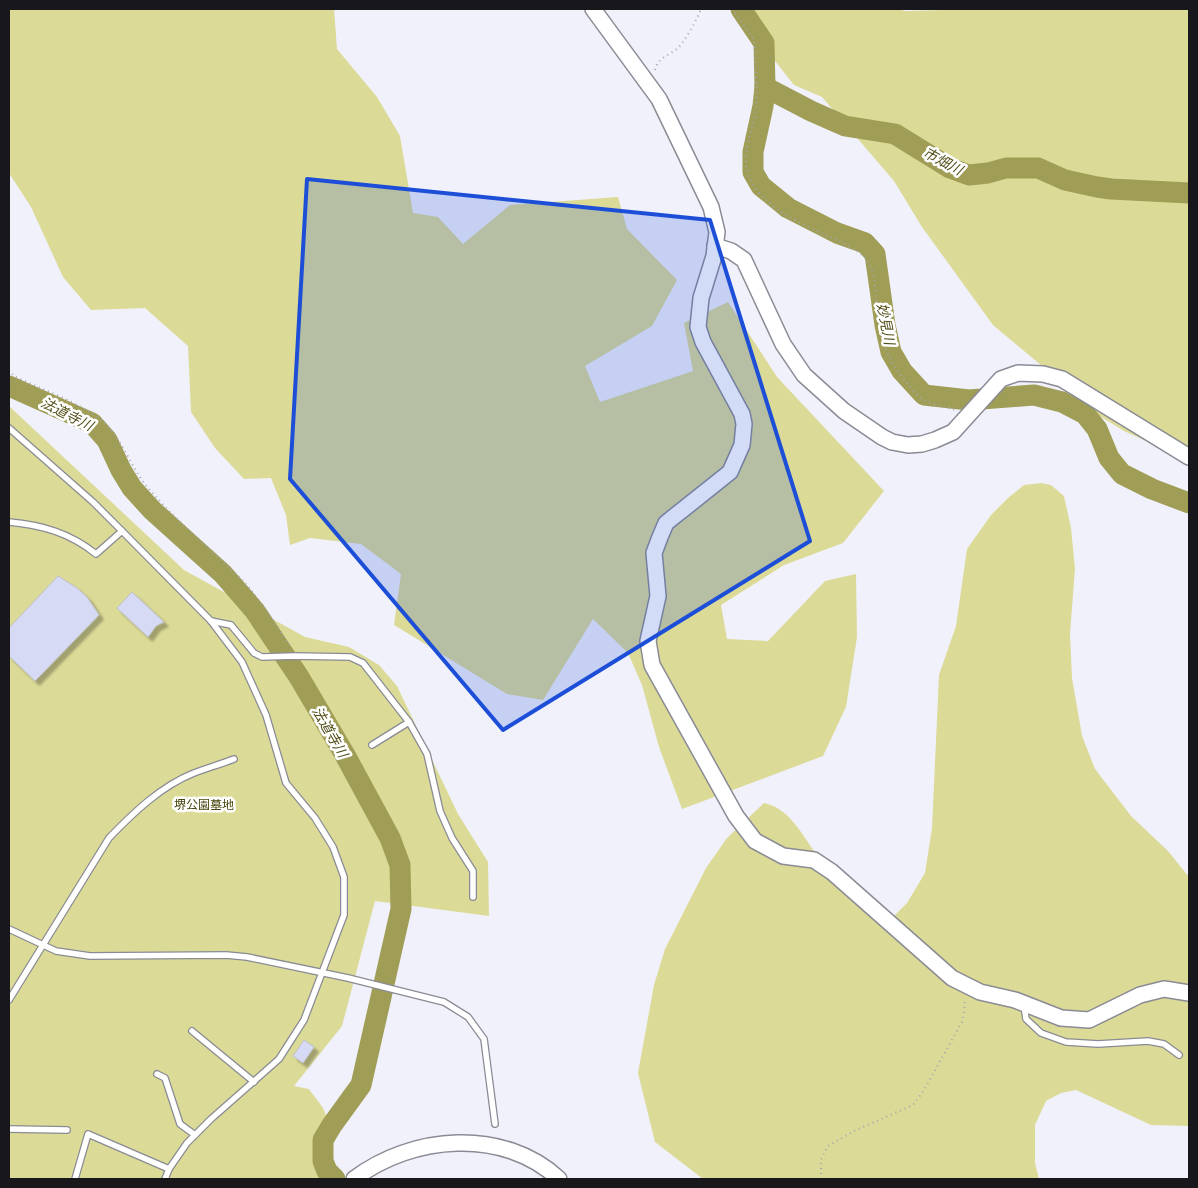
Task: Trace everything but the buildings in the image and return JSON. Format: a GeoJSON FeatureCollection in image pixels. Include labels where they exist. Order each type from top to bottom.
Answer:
{"type":"FeatureCollection","features":[{"type":"Feature","properties":{"kind":"street"},"geometry":{"type":"LineString","coordinates":[[593,9],[659,99],[711,207],[717,232],[714,256],[701,298],[698,327],[703,342],[742,414],[744,424],[742,445],[730,472],[666,523],[654,553],[658,596],[648,641],[652,665],[736,816],[756,841],[783,856],[814,860],[832,872],[952,978],[980,992],[1024,1003],[1061,1018],[1089,1020],[1140,995],[1164,989],[1189,992]]}},
{"type":"Feature","properties":{"kind":"street"},"geometry":{"type":"LineString","coordinates":[[715,246],[731,251],[744,260],[783,344],[804,375],[844,410],[892,442],[922,444],[953,432],[1001,379],[1018,373],[1043,374],[1062,379],[1189,457]]}},
{"type":"Feature","properties":{"kind":"street"},"geometry":{"type":"LineString","coordinates":[[354,1179],[364,1171],[393,1157],[431,1145],[463,1142],[498,1147],[523,1155],[557,1178]]}},
{"type":"Feature","properties":{"kind":"lane"},"geometry":{"type":"LineString","coordinates":[[9,428],[93,502],[122,531],[211,621],[242,662],[266,715],[286,782],[315,818],[333,847],[344,876],[344,914],[304,1020],[279,1059],[211,1119],[187,1143],[169,1169],[165,1179]]}},
{"type":"Feature","properties":{"kind":"lane"},"geometry":{"type":"LineString","coordinates":[[9,522],[47,527],[76,539],[96,554],[122,531]]}},
{"type":"Feature","properties":{"kind":"lane"},"geometry":{"type":"LineString","coordinates":[[211,621],[231,625],[254,653],[262,657],[350,657],[364,663],[409,722],[427,754],[440,811],[452,838],[473,871],[473,897]]}},
{"type":"Feature","properties":{"kind":"lane"},"geometry":{"type":"LineString","coordinates":[[372,745],[409,722]]}},
{"type":"Feature","properties":{"kind":"lane"},"geometry":{"type":"LineString","coordinates":[[9,1000],[109,838],[158,793],[193,773],[234,759]]}},
{"type":"Feature","properties":{"kind":"lane"},"geometry":{"type":"LineString","coordinates":[[9,929],[56,951],[90,956],[233,955],[348,978],[444,1002],[468,1017],[484,1039],[495,1124]]}},
{"type":"Feature","properties":{"kind":"lane"},"geometry":{"type":"LineString","coordinates":[[1024,1003],[1026,1019],[1041,1033],[1066,1042],[1098,1044],[1148,1041],[1164,1044],[1179,1055]]}},
{"type":"Feature","properties":{"kind":"lane"},"geometry":{"type":"LineString","coordinates":[[192,1031],[254,1082]]}},
{"type":"Feature","properties":{"kind":"lane"},"geometry":{"type":"LineString","coordinates":[[157,1074],[165,1078],[180,1124],[195,1135]]}},
{"type":"Feature","properties":{"kind":"lane"},"geometry":{"type":"LineString","coordinates":[[9,1129],[67,1130]]}},
{"type":"Feature","properties":{"kind":"lane"},"geometry":{"type":"LineString","coordinates":[[75,1179],[88,1134],[169,1169]]}},
{"type":"Feature","properties":{"kind":"path"},"geometry":{"type":"LineString","coordinates":[[655,74],[655,66],[679,47],[701,9]]}},
{"type":"Feature","properties":{"kind":"path"},"geometry":{"type":"LineString","coordinates":[[732,9],[753,38],[755,48],[756,108],[746,160],[750,180],[768,202],[781,212],[859,252],[867,260],[873,270],[879,329],[884,346],[893,364],[910,388],[928,402],[972,412]]}},
{"type":"Feature","properties":{"kind":"path"},"geometry":{"type":"LineString","coordinates":[[9,260],[9,273]]}},
{"type":"Feature","properties":{"kind":"path"},"geometry":{"type":"LineString","coordinates":[[9,370],[14,376],[91,412],[104,422],[147,487],[170,513],[244,583],[263,605],[296,656]]}},
{"type":"Feature","properties":{"kind":"path"},"geometry":{"type":"LineString","coordinates":[[821,1179],[821,1159],[828,1146],[854,1131],[912,1105],[924,1090],[962,1022],[965,1005],[960,982]]}},
{"type":"Feature","properties":{"kind":"highlighted area"},"geometry":{"type":"Polygon","coordinates":[[[307,179],[710,220],[810,541],[503,730],[290,479],[307,179]]]}},
{"type":"Feature","properties":{"kind":"green space"},"geometry":{"type":"Polygon","coordinates":[[[9,9],[334,9],[337,49],[377,97],[400,136],[413,213],[438,217],[463,244],[510,205],[618,197],[627,229],[677,280],[652,326],[585,366],[600,402],[693,371],[684,323],[728,302],[777,377],[884,491],[843,543],[784,565],[721,605],[727,639],[768,641],[825,581],[856,574],[857,637],[846,707],[823,756],[682,809],[659,747],[642,685],[628,653],[593,619],[543,700],[507,694],[394,625],[401,574],[361,544],[310,538],[290,545],[286,515],[271,478],[244,479],[215,448],[191,412],[188,346],[145,308],[91,310],[63,277],[31,207],[9,173],[9,9]]]}},
{"type":"Feature","properties":{"kind":"green space"},"geometry":{"type":"Polygon","coordinates":[[[734,9],[900,9],[904,11],[946,9],[1189,9],[1189,449],[1146,441],[1124,431],[1077,402],[1048,371],[993,325],[922,227],[894,181],[822,97],[794,85],[734,9]]]}},
{"type":"Feature","properties":{"kind":"green space","name":"堺公園墓地"},"geometry":{"type":"Polygon","coordinates":[[[9,406],[184,570],[305,637],[349,647],[379,665],[397,686],[458,814],[488,862],[489,916],[375,901],[342,1026],[294,1086],[309,1089],[323,1108],[330,1134],[334,1179],[9,1179],[9,406]]]}},
{"type":"Feature","properties":{"kind":"green space"},"geometry":{"type":"Polygon","coordinates":[[[1041,483],[1051,485],[1064,496],[1071,528],[1075,569],[1070,633],[1072,678],[1082,736],[1095,769],[1131,816],[1168,851],[1189,877],[1189,1126],[1151,1125],[1076,1090],[1061,1093],[1046,1101],[1035,1125],[1035,1163],[1039,1179],[703,1179],[655,1142],[638,1073],[654,985],[665,949],[706,868],[727,838],[764,803],[783,812],[832,871],[882,916],[894,916],[907,903],[925,873],[932,828],[939,675],[956,626],[967,549],[991,515],[1008,498],[1024,485],[1041,483]]]}},
{"type":"Feature","properties":{"kind":"waterway","name":"妙見川"},"geometry":{"type":"LineString","coordinates":[[741,9],[764,43],[765,87],[753,152],[753,172],[761,186],[788,208],[837,233],[865,243],[875,254],[885,325],[891,352],[902,371],[924,395],[969,400],[1034,395],[1062,402],[1085,414],[1097,429],[1109,458],[1122,474],[1152,489],[1189,503]]}},
{"type":"Feature","properties":{"kind":"waterway","name":"市畑川"},"geometry":{"type":"LineString","coordinates":[[765,87],[845,126],[895,134],[950,168],[969,175],[988,173],[1006,168],[1038,168],[1065,180],[1097,187],[1189,193]]}},
{"type":"Feature","properties":{"kind":"waterway","name":"法道寺川"},"geometry":{"type":"LineString","coordinates":[[9,386],[92,423],[107,440],[132,488],[152,510],[223,574],[255,611],[299,677],[345,755],[390,838],[400,865],[401,909],[361,1085],[323,1140],[323,1161],[327,1171],[335,1179]]}}]}
